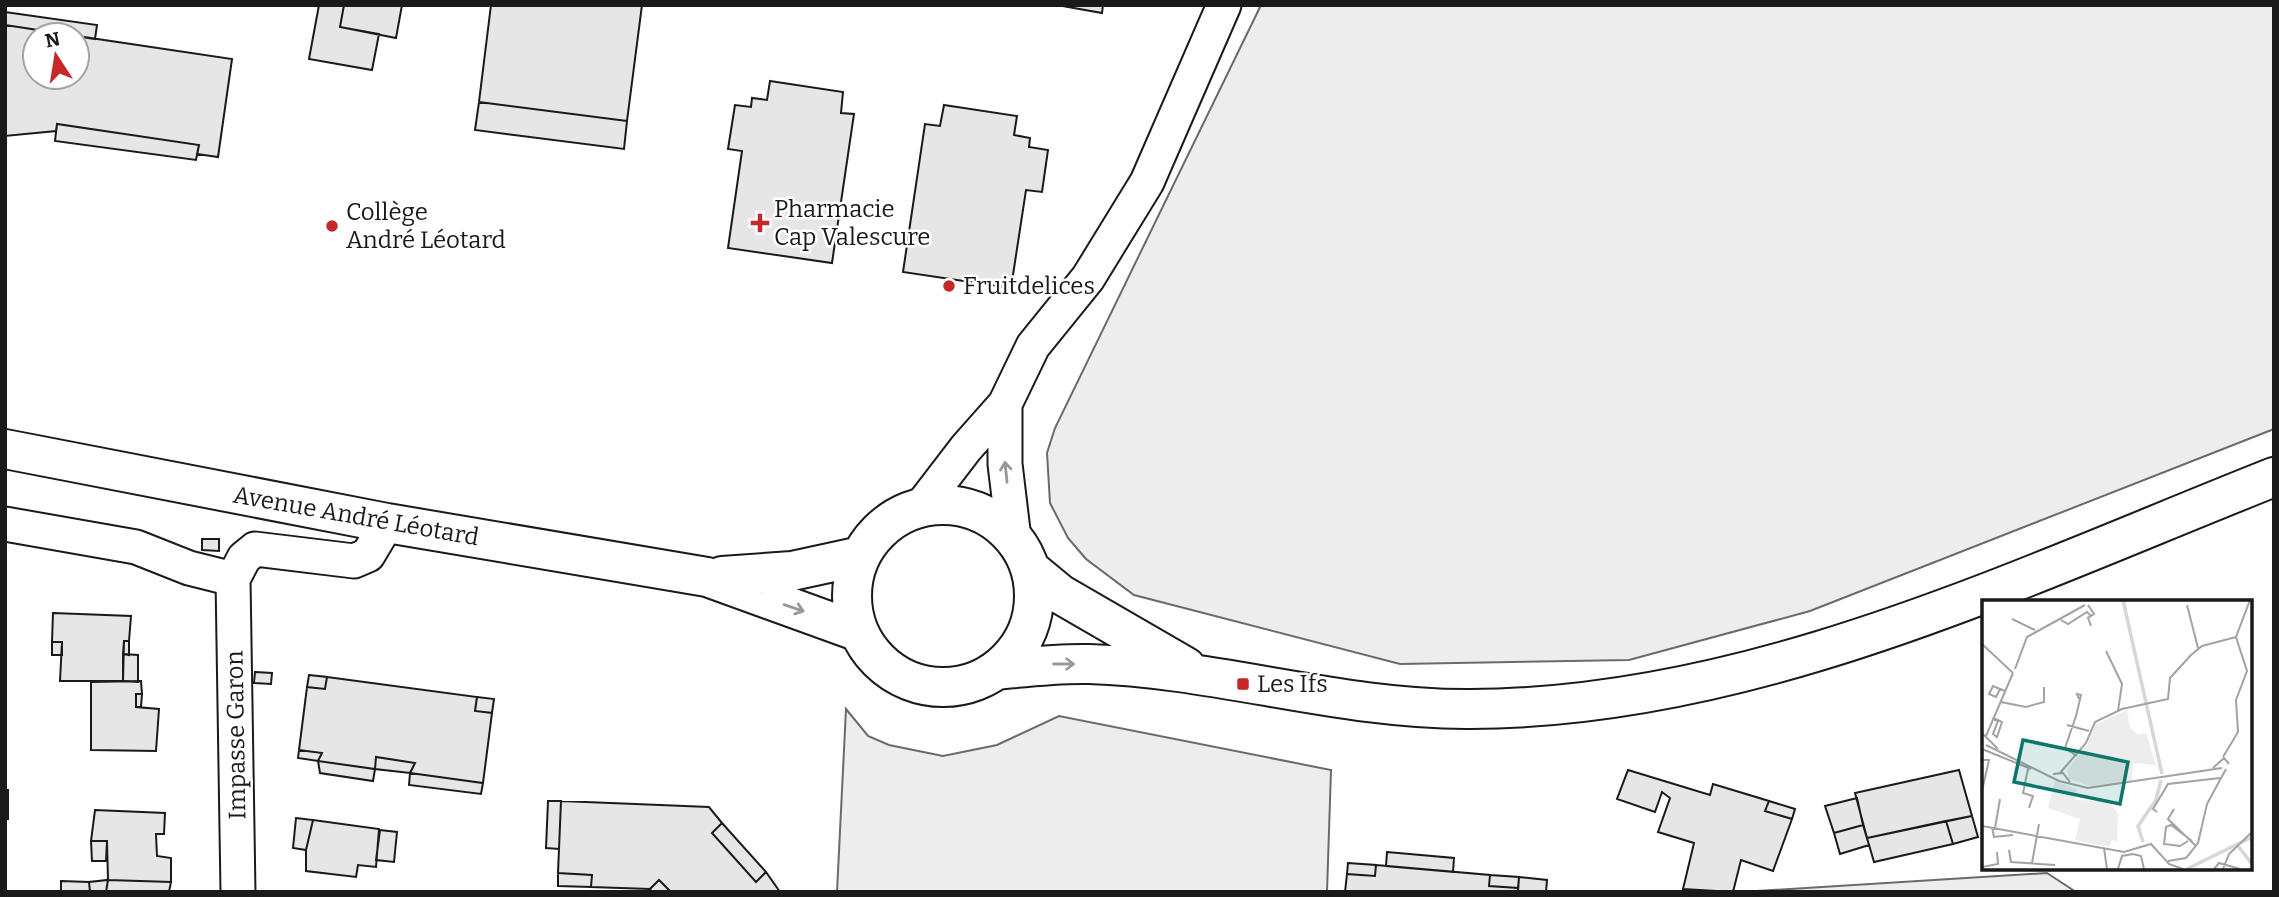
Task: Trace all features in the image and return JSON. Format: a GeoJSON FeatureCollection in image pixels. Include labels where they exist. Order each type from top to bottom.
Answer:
{"type":"FeatureCollection","features":[{"type":"Feature","properties":{"kind":"main road","name":"Avenue André Léotard"},"geometry":{"type":"LineString","coordinates":[[5,449],[387,523],[707,577],[859,632]]}},
{"type":"Feature","properties":{"kind":"main road"},"geometry":{"type":"LineString","coordinates":[[996,670],[1044,664],[1091,664],[1200,675],[1391,705],[1469,709],[1552,706],[1653,691],[1755,672],[1917,618],[2274,477]]}},
{"type":"Feature","properties":{"kind":"main road"},"geometry":{"type":"LineString","coordinates":[[1022,554],[1034,592],[1032,615],[1025,636],[1013,655],[996,670],[976,681],[953,687],[930,686],[907,680],[887,668],[871,652],[859,632],[852,607],[853,580],[861,556],[876,534],[896,518],[920,508],[946,505],[972,509],[995,521],[1060,594],[1200,675]]}},
{"type":"Feature","properties":{"kind":"main road","name":"Avenue André Léotard"},"geometry":{"type":"LineString","coordinates":[[707,577],[792,572],[861,556]]}},
{"type":"Feature","properties":{"kind":"street"},"geometry":{"type":"LineString","coordinates":[[920,508],[966,448],[1005,404],[1033,346],[1088,278],[1147,182],[1224,5]]}},
{"type":"Feature","properties":{"kind":"street"},"geometry":{"type":"LineString","coordinates":[[1005,404],[1005,464],[1022,554]]}},
{"type":"Feature","properties":{"kind":"street"},"geometry":{"type":"LineString","coordinates":[[5,524],[136,547],[189,568],[233,579],[244,558],[255,549],[354,561],[368,555],[387,523]]}},
{"type":"Feature","properties":{"kind":"street","name":"Impasse Garon"},"geometry":{"type":"LineString","coordinates":[[233,579],[238,892]]}},
{"type":"Feature","properties":{"kind":"shaded area"},"geometry":{"type":"Polygon","coordinates":[[[1261,5],[2274,5],[2274,429],[1810,611],[1629,660],[1400,664],[1134,595],[1086,559],[1068,538],[1050,503],[1047,453],[1055,428],[1261,5]]]}},
{"type":"Feature","properties":{"kind":"shaded area"},"geometry":{"type":"Polygon","coordinates":[[[846,709],[868,736],[889,745],[943,756],[997,745],[1059,716],[1331,770],[1327,892],[837,892],[846,709]]]}},
{"type":"Feature","properties":{"kind":"shaded area"},"geometry":{"type":"Polygon","coordinates":[[[2047,873],[2076,892],[1741,892],[2047,873]]]}},
{"type":"Feature","properties":{"kind":"building"},"geometry":{"type":"Polygon","coordinates":[[[319,5],[344,5],[340,27],[379,34],[372,70],[309,59],[319,5]]]}},
{"type":"Feature","properties":{"kind":"building"},"geometry":{"type":"Polygon","coordinates":[[[344,5],[402,5],[396,38],[340,27],[344,5]]]}},
{"type":"Feature","properties":{"kind":"building"},"geometry":{"type":"Polygon","coordinates":[[[491,5],[642,5],[627,121],[479,102],[491,5]]]}},
{"type":"Feature","properties":{"kind":"building"},"geometry":{"type":"Polygon","coordinates":[[[1057,5],[1103,5],[1102,13],[1057,5]]]}},
{"type":"Feature","properties":{"kind":"building"},"geometry":{"type":"Polygon","coordinates":[[[5,12],[69,21],[21,21],[21,27],[5,25],[5,12]]]}},
{"type":"Feature","properties":{"kind":"building"},"geometry":{"type":"Polygon","coordinates":[[[91,24],[97,25],[95,39],[91,38],[91,24]]]}},
{"type":"Feature","properties":{"kind":"building"},"geometry":{"type":"Polygon","coordinates":[[[5,25],[21,27],[21,91],[91,91],[91,38],[232,59],[218,157],[197,154],[199,145],[57,124],[56,131],[5,136],[5,25]]]}},
{"type":"Feature","properties":{"kind":"building"},"geometry":{"type":"Polygon","coordinates":[[[770,81],[843,92],[841,113],[854,114],[832,263],[728,248],[742,151],[728,149],[735,105],[751,107],[752,98],[767,100],[770,81]]]}},
{"type":"Feature","properties":{"kind":"building"},"geometry":{"type":"Polygon","coordinates":[[[479,102],[627,121],[624,149],[475,130],[479,102]]]}},
{"type":"Feature","properties":{"kind":"building"},"geometry":{"type":"Polygon","coordinates":[[[944,105],[1017,116],[1014,135],[1030,138],[1029,147],[1048,150],[1042,192],[1026,190],[1011,288],[903,272],[925,124],[940,126],[944,105]]]}},
{"type":"Feature","properties":{"kind":"building"},"geometry":{"type":"Polygon","coordinates":[[[57,124],[199,145],[196,160],[55,141],[57,124]]]}},
{"type":"Feature","properties":{"kind":"building"},"geometry":{"type":"Polygon","coordinates":[[[202,539],[219,539],[219,551],[202,550],[202,539]]]}},
{"type":"Feature","properties":{"kind":"building"},"geometry":{"type":"Polygon","coordinates":[[[53,613],[131,616],[129,641],[124,641],[123,681],[60,681],[62,642],[52,642],[53,613]]]}},
{"type":"Feature","properties":{"kind":"building"},"geometry":{"type":"Polygon","coordinates":[[[124,641],[129,641],[129,655],[123,654],[124,641]]]}},
{"type":"Feature","properties":{"kind":"building"},"geometry":{"type":"Polygon","coordinates":[[[52,642],[62,642],[62,655],[52,655],[52,642]]]}},
{"type":"Feature","properties":{"kind":"building"},"geometry":{"type":"Polygon","coordinates":[[[123,654],[138,655],[138,682],[123,681],[123,654]]]}},
{"type":"Feature","properties":{"kind":"building"},"geometry":{"type":"Polygon","coordinates":[[[255,672],[272,673],[271,684],[254,683],[255,672]]]}},
{"type":"Feature","properties":{"kind":"building"},"geometry":{"type":"Polygon","coordinates":[[[309,675],[327,677],[325,689],[307,687],[309,675]]]}},
{"type":"Feature","properties":{"kind":"building"},"geometry":{"type":"Polygon","coordinates":[[[327,677],[477,697],[475,711],[492,713],[483,783],[410,773],[415,763],[376,757],[375,769],[318,761],[322,753],[299,750],[307,687],[325,689],[327,677]]]}},
{"type":"Feature","properties":{"kind":"building"},"geometry":{"type":"Polygon","coordinates":[[[141,681],[142,694],[136,694],[136,707],[159,709],[156,751],[91,750],[91,682],[141,681]]]}},
{"type":"Feature","properties":{"kind":"building"},"geometry":{"type":"Polygon","coordinates":[[[136,694],[142,694],[141,707],[136,707],[136,694]]]}},
{"type":"Feature","properties":{"kind":"building"},"geometry":{"type":"Polygon","coordinates":[[[477,697],[494,699],[492,713],[475,711],[477,697]]]}},
{"type":"Feature","properties":{"kind":"building"},"geometry":{"type":"Polygon","coordinates":[[[299,750],[322,753],[318,761],[298,758],[299,750]]]}},
{"type":"Feature","properties":{"kind":"building"},"geometry":{"type":"Polygon","coordinates":[[[376,757],[415,763],[410,773],[375,769],[376,757]]]}},
{"type":"Feature","properties":{"kind":"building"},"geometry":{"type":"Polygon","coordinates":[[[318,761],[375,769],[373,781],[320,773],[318,761]]]}},
{"type":"Feature","properties":{"kind":"building"},"geometry":{"type":"Polygon","coordinates":[[[1628,770],[1710,795],[1713,784],[1769,801],[1765,811],[1792,819],[1773,871],[1741,860],[1733,892],[1683,889],[1694,843],[1658,832],[1670,798],[1662,792],[1655,812],[1617,799],[1628,770]]]}},
{"type":"Feature","properties":{"kind":"building"},"geometry":{"type":"Polygon","coordinates":[[[1959,770],[1972,816],[1867,838],[1855,793],[1959,770]]]}},
{"type":"Feature","properties":{"kind":"building"},"geometry":{"type":"Polygon","coordinates":[[[410,773],[483,783],[481,794],[409,785],[410,773]]]}},
{"type":"Feature","properties":{"kind":"building"},"geometry":{"type":"Polygon","coordinates":[[[5,790],[8,790],[8,819],[5,819],[5,790]]]}},
{"type":"Feature","properties":{"kind":"building"},"geometry":{"type":"Polygon","coordinates":[[[1857,798],[1863,825],[1834,833],[1825,806],[1857,798]]]}},
{"type":"Feature","properties":{"kind":"building"},"geometry":{"type":"Polygon","coordinates":[[[548,801],[561,801],[559,849],[546,848],[548,801]]]}},
{"type":"Feature","properties":{"kind":"building"},"geometry":{"type":"Polygon","coordinates":[[[561,801],[709,807],[722,823],[712,833],[756,882],[766,872],[780,892],[671,892],[659,880],[650,889],[591,887],[592,875],[558,873],[561,801]]]}},
{"type":"Feature","properties":{"kind":"building"},"geometry":{"type":"Polygon","coordinates":[[[1769,801],[1795,809],[1792,819],[1765,811],[1769,801]]]}},
{"type":"Feature","properties":{"kind":"building"},"geometry":{"type":"Polygon","coordinates":[[[95,810],[165,813],[164,834],[156,834],[157,856],[171,858],[171,882],[108,880],[107,841],[91,841],[95,810]]]}},
{"type":"Feature","properties":{"kind":"building"},"geometry":{"type":"Polygon","coordinates":[[[1972,816],[1978,837],[1953,844],[1946,821],[1972,816]]]}},
{"type":"Feature","properties":{"kind":"building"},"geometry":{"type":"Polygon","coordinates":[[[296,818],[313,820],[306,850],[293,848],[296,818]]]}},
{"type":"Feature","properties":{"kind":"building"},"geometry":{"type":"Polygon","coordinates":[[[313,820],[379,829],[376,867],[358,865],[356,877],[306,871],[306,850],[313,820]]]}},
{"type":"Feature","properties":{"kind":"building"},"geometry":{"type":"Polygon","coordinates":[[[1946,821],[1953,844],[1874,862],[1867,838],[1946,821]]]}},
{"type":"Feature","properties":{"kind":"building"},"geometry":{"type":"Polygon","coordinates":[[[722,823],[766,872],[756,882],[712,833],[722,823]]]}},
{"type":"Feature","properties":{"kind":"building"},"geometry":{"type":"Polygon","coordinates":[[[1863,825],[1869,845],[1840,854],[1834,833],[1863,825]]]}},
{"type":"Feature","properties":{"kind":"building"},"geometry":{"type":"Polygon","coordinates":[[[380,830],[397,832],[394,862],[376,860],[380,830]]]}},
{"type":"Feature","properties":{"kind":"building"},"geometry":{"type":"Polygon","coordinates":[[[91,841],[107,841],[106,861],[92,861],[91,841]]]}},
{"type":"Feature","properties":{"kind":"building"},"geometry":{"type":"Polygon","coordinates":[[[1387,852],[1454,858],[1453,872],[1386,866],[1387,852]]]}},
{"type":"Feature","properties":{"kind":"building"},"geometry":{"type":"Polygon","coordinates":[[[1348,863],[1376,865],[1375,876],[1347,874],[1348,863]]]}},
{"type":"Feature","properties":{"kind":"building"},"geometry":{"type":"Polygon","coordinates":[[[1376,865],[1490,875],[1489,886],[1518,888],[1518,892],[1345,892],[1347,874],[1375,876],[1376,865]]]}},
{"type":"Feature","properties":{"kind":"building"},"geometry":{"type":"Polygon","coordinates":[[[558,873],[592,875],[591,887],[558,886],[558,873]]]}},
{"type":"Feature","properties":{"kind":"building"},"geometry":{"type":"Polygon","coordinates":[[[1490,875],[1519,877],[1518,888],[1489,886],[1490,875]]]}},
{"type":"Feature","properties":{"kind":"building"},"geometry":{"type":"Polygon","coordinates":[[[1519,877],[1547,880],[1546,892],[1518,892],[1519,877]]]}},
{"type":"Feature","properties":{"kind":"building"},"geometry":{"type":"Polygon","coordinates":[[[108,880],[106,892],[90,892],[89,882],[108,880]]]}},
{"type":"Feature","properties":{"kind":"building"},"geometry":{"type":"Polygon","coordinates":[[[108,880],[171,882],[169,892],[106,892],[108,880]]]}},
{"type":"Feature","properties":{"kind":"building"},"geometry":{"type":"Polygon","coordinates":[[[659,880],[671,892],[652,892],[650,889],[659,880]]]}},
{"type":"Feature","properties":{"kind":"building"},"geometry":{"type":"Polygon","coordinates":[[[61,881],[89,882],[90,892],[61,892],[61,881]]]}},
{"type":"Feature","properties":{"kind":"place","name":"Pharmacie Cap Valescure"},"geometry":{"type":"Point","coordinates":[760,223]}},
{"type":"Feature","properties":{"kind":"place","name":"Collège André Léotard"},"geometry":{"type":"Point","coordinates":[332,226]}},
{"type":"Feature","properties":{"kind":"place","name":"Fruitdelices"},"geometry":{"type":"Point","coordinates":[949,286]}},
{"type":"Feature","properties":{"kind":"place","name":"Les Ifs"},"geometry":{"type":"Point","coordinates":[1243,684]}}]}
